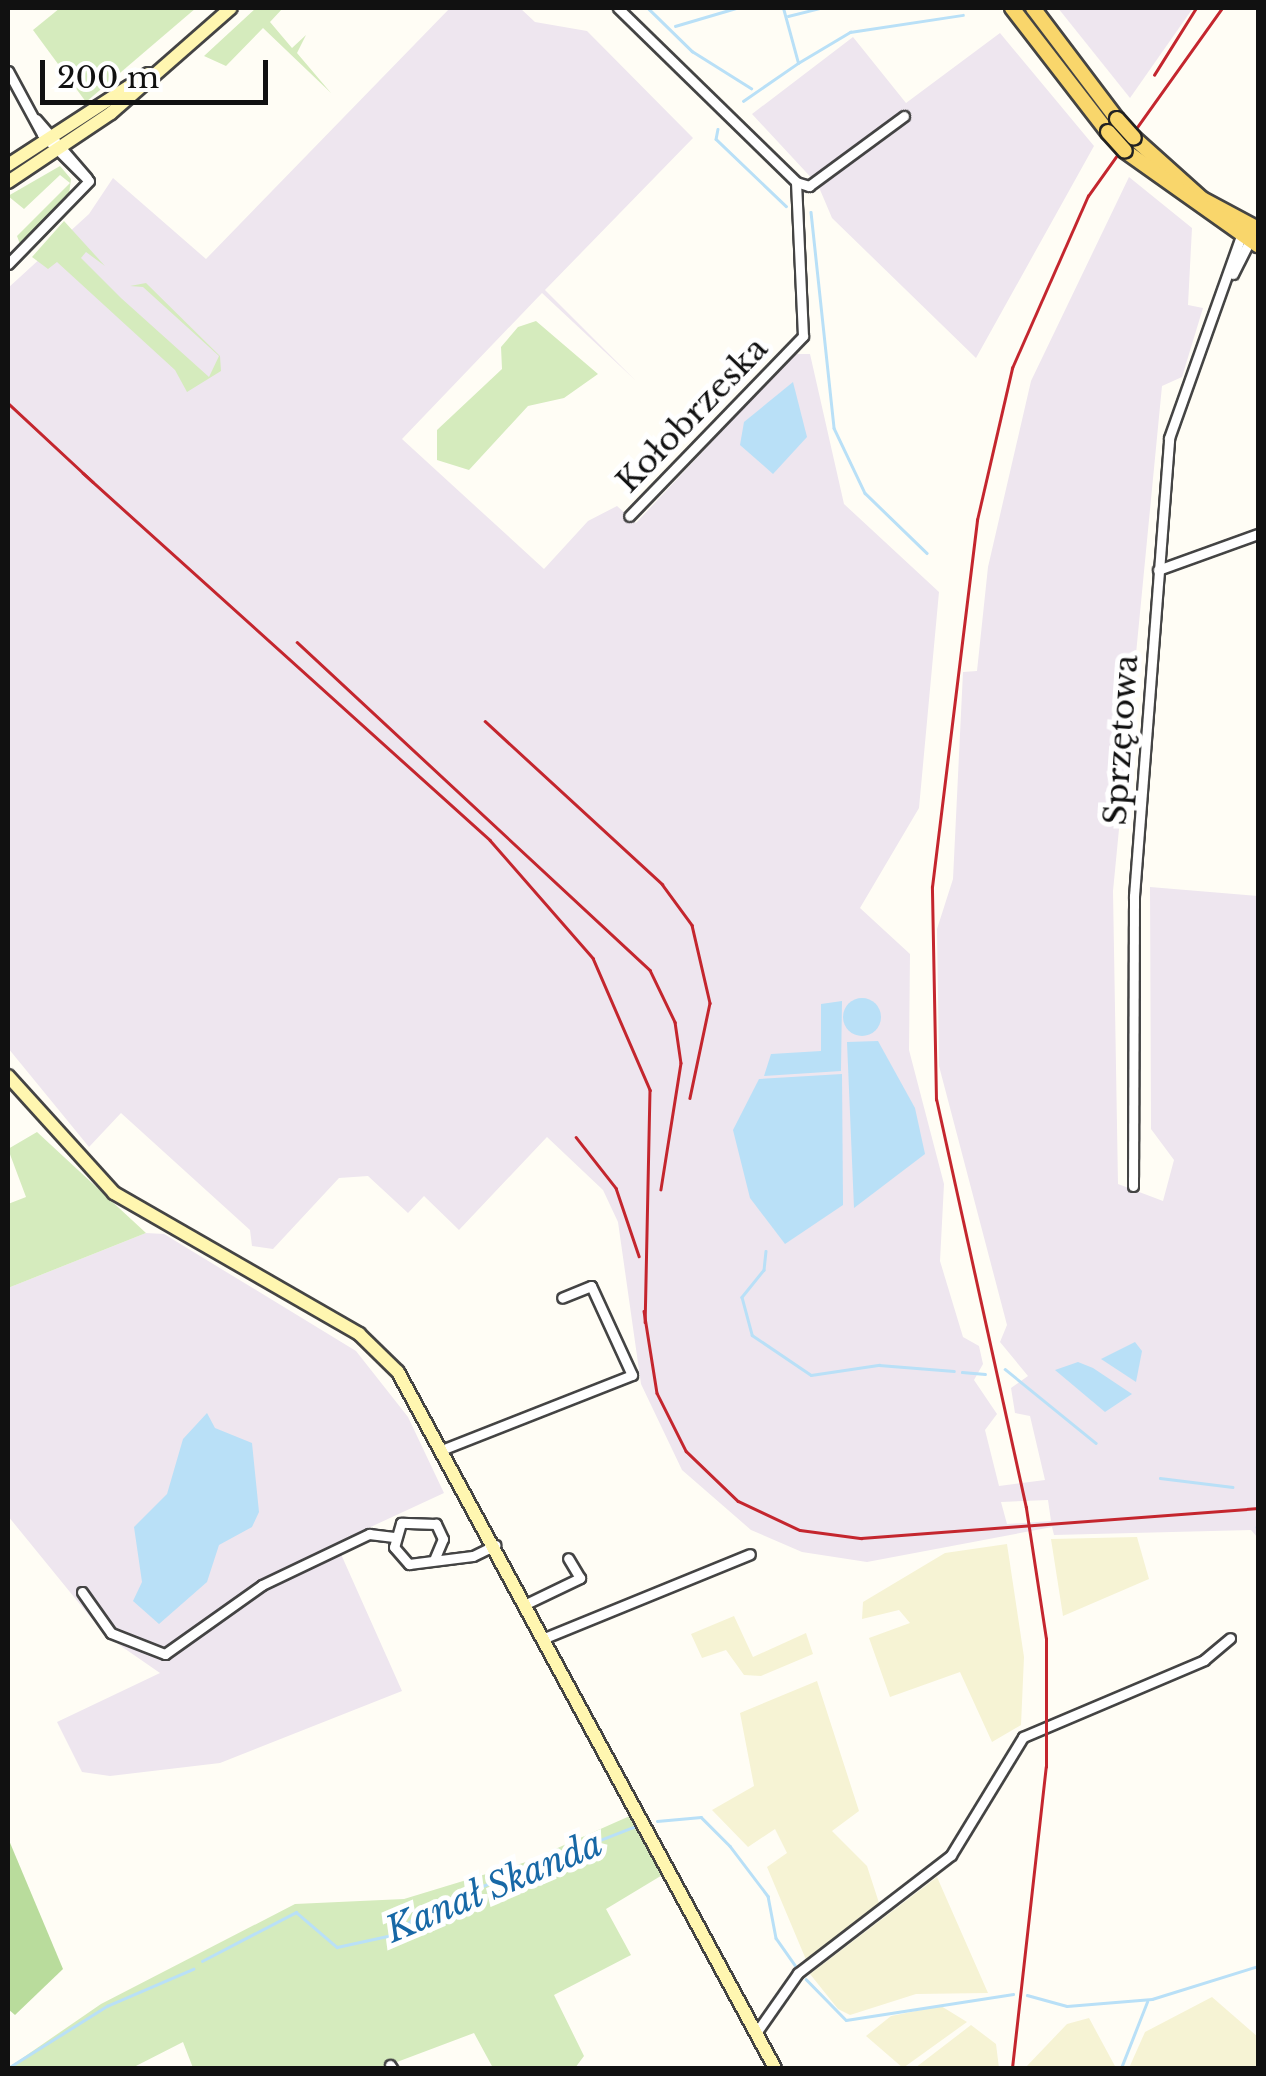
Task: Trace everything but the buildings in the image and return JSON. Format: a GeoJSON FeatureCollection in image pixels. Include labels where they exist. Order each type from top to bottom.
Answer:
{"type":"FeatureCollection","features":[{"type":"Feature","properties":{"kind":"main road"},"geometry":{"type":"LineString","coordinates":[[1012,8],[1113,125],[1134,138],[1182,185],[1252,234]]}},
{"type":"Feature","properties":{"kind":"main road"},"geometry":{"type":"LineString","coordinates":[[1032,8],[1113,125],[1124,151],[1252,234]]}},
{"type":"Feature","properties":{"kind":"main road"},"geometry":{"type":"LineString","coordinates":[[1027,26],[1042,21]]}},
{"type":"Feature","properties":{"kind":"street"},"geometry":{"type":"LineString","coordinates":[[8,182],[56,142],[170,61],[232,8]]}},
{"type":"Feature","properties":{"kind":"street"},"geometry":{"type":"LineString","coordinates":[[618,8],[796,182],[808,186],[904,116]]}},
{"type":"Feature","properties":{"kind":"street"},"geometry":{"type":"LineString","coordinates":[[8,71],[34,117],[89,182],[8,264]]}},
{"type":"Feature","properties":{"kind":"street"},"geometry":{"type":"LineString","coordinates":[[8,166],[56,142]]}},
{"type":"Feature","properties":{"kind":"street","name":"Kołobrzeska"},"geometry":{"type":"LineString","coordinates":[[629,516],[803,336],[796,182]]}},
{"type":"Feature","properties":{"kind":"street"},"geometry":{"type":"LineString","coordinates":[[82,192],[92,201]]}},
{"type":"Feature","properties":{"kind":"street","name":"Sprzętowa"},"geometry":{"type":"LineString","coordinates":[[1133,1186],[1134,896],[1169,438],[1217,308],[1252,234]]}},
{"type":"Feature","properties":{"kind":"street"},"geometry":{"type":"LineString","coordinates":[[1158,570],[1258,534]]}},
{"type":"Feature","properties":{"kind":"street"},"geometry":{"type":"LineString","coordinates":[[8,1076],[114,1192],[373,1346],[444,1449],[652,1831],[775,2068]]}},
{"type":"Feature","properties":{"kind":"street"},"geometry":{"type":"LineString","coordinates":[[444,1449],[632,1375],[591,1286],[562,1298]]}},
{"type":"Feature","properties":{"kind":"street"},"geometry":{"type":"LineString","coordinates":[[82,1592],[110,1632],[165,1654],[262,1585],[369,1534],[394,1536],[422,1517],[436,1524],[442,1547],[455,1558]]}},
{"type":"Feature","properties":{"kind":"street"},"geometry":{"type":"LineString","coordinates":[[394,1536],[403,1561],[455,1558],[496,1546]]}},
{"type":"Feature","properties":{"kind":"street"},"geometry":{"type":"LineString","coordinates":[[434,1560],[442,1547]]}},
{"type":"Feature","properties":{"kind":"street"},"geometry":{"type":"LineString","coordinates":[[547,1637],[750,1554]]}},
{"type":"Feature","properties":{"kind":"street"},"geometry":{"type":"LineString","coordinates":[[528,1602],[580,1578],[568,1558]]}},
{"type":"Feature","properties":{"kind":"street"},"geometry":{"type":"LineString","coordinates":[[756,2033],[811,1964],[951,1855],[1023,1737],[1204,1660],[1230,1638]]}},
{"type":"Feature","properties":{"kind":"shaded area"},"geometry":{"type":"Polygon","coordinates":[[[450,8],[520,8],[535,22],[587,31],[693,138],[545,290],[635,380],[542,293],[402,439],[544,569],[588,521],[617,506],[636,523],[794,354],[810,354],[844,504],[939,592],[919,808],[860,908],[910,954],[909,1050],[944,1184],[940,1261],[963,1337],[979,1346],[983,1364],[974,1380],[997,1414],[985,1430],[999,1486],[1045,1480],[1030,1416],[1015,1413],[1011,1388],[1028,1376],[1000,1342],[1007,1325],[939,1066],[937,929],[953,879],[963,672],[977,671],[988,567],[1031,381],[1129,177],[1192,228],[1188,305],[1203,308],[1182,377],[1162,386],[1113,891],[1118,1184],[1163,1201],[1174,1160],[1151,1129],[1150,887],[1258,896],[1258,1538],[1251,1530],[1054,1535],[1052,1527],[867,1562],[802,1552],[751,1530],[682,1470],[641,1384],[618,1222],[603,1190],[547,1137],[459,1230],[424,1196],[408,1213],[368,1176],[339,1178],[273,1249],[252,1246],[250,1230],[121,1113],[89,1147],[8,1048],[8,288],[89,214],[113,178],[206,259],[450,8]],[[1048,1500],[1001,1502],[1007,1524],[1051,1521],[1048,1500]]]}},
{"type":"Feature","properties":{"kind":"shaded area"},"geometry":{"type":"Polygon","coordinates":[[[1058,8],[1193,8],[1130,98],[1058,8]]]}},
{"type":"Feature","properties":{"kind":"shaded area"},"geometry":{"type":"Polygon","coordinates":[[[1000,33],[1094,146],[976,358],[832,218],[818,185],[752,114],[853,37],[906,103],[1000,33]]]}},
{"type":"Feature","properties":{"kind":"shaded area"},"geometry":{"type":"Polygon","coordinates":[[[146,1233],[164,1234],[356,1351],[408,1417],[444,1493],[336,1543],[402,1691],[220,1763],[110,1776],[82,1772],[57,1722],[160,1673],[105,1635],[8,1516],[8,1288],[146,1233]]]}},
{"type":"Feature","properties":{"kind":"shaded area"},"geometry":{"type":"Polygon","coordinates":[[[1137,1537],[1149,1579],[1063,1616],[1051,1539],[1137,1537]]]}},
{"type":"Feature","properties":{"kind":"shaded area"},"geometry":{"type":"Polygon","coordinates":[[[1007,1544],[1024,1657],[1021,1725],[992,1742],[960,1672],[890,1697],[869,1638],[910,1623],[899,1610],[862,1619],[863,1602],[945,1553],[1007,1544]]]}},
{"type":"Feature","properties":{"kind":"shaded area"},"geometry":{"type":"Polygon","coordinates":[[[734,1616],[753,1657],[806,1633],[813,1654],[761,1676],[744,1675],[726,1650],[702,1658],[691,1634],[734,1616]]]}},
{"type":"Feature","properties":{"kind":"shaded area"},"geometry":{"type":"Polygon","coordinates":[[[817,1681],[859,1811],[832,1831],[867,1866],[881,1909],[807,1962],[767,1867],[787,1853],[775,1829],[748,1847],[712,1810],[754,1786],[740,1713],[817,1681]]]}},
{"type":"Feature","properties":{"kind":"shaded area"},"geometry":{"type":"Polygon","coordinates":[[[937,1877],[988,1993],[916,1994],[850,2015],[838,2009],[810,1974],[937,1877]]]}},
{"type":"Feature","properties":{"kind":"shaded area"},"geometry":{"type":"Polygon","coordinates":[[[1212,1997],[1258,2037],[1258,2068],[1129,2068],[1145,2032],[1212,1997]]]}},
{"type":"Feature","properties":{"kind":"shaded area"},"geometry":{"type":"Polygon","coordinates":[[[941,2006],[967,2022],[903,2068],[866,2036],[891,2016],[941,2006]]]}},
{"type":"Feature","properties":{"kind":"shaded area"},"geometry":{"type":"Polygon","coordinates":[[[1089,2018],[1116,2068],[1025,2068],[1067,2024],[1089,2018]]]}},
{"type":"Feature","properties":{"kind":"shaded area"},"geometry":{"type":"Polygon","coordinates":[[[971,2025],[996,2044],[999,2068],[915,2068],[971,2025]]]}},
{"type":"Feature","properties":{"kind":"green space"},"geometry":{"type":"Polygon","coordinates":[[[60,8],[196,8],[86,102],[33,30],[60,8]]]}},
{"type":"Feature","properties":{"kind":"green space"},"geometry":{"type":"Polygon","coordinates":[[[256,8],[283,8],[270,22],[292,48],[306,35],[297,53],[331,93],[263,28],[226,66],[204,56],[256,8]]]}},
{"type":"Feature","properties":{"kind":"green space"},"geometry":{"type":"Polygon","coordinates":[[[60,166],[71,179],[69,194],[20,244],[17,236],[70,183],[60,175],[24,209],[8,196],[60,166]]]}},
{"type":"Feature","properties":{"kind":"green space"},"geometry":{"type":"Polygon","coordinates":[[[64,221],[105,266],[86,252],[81,258],[121,298],[209,377],[219,356],[143,287],[130,286],[146,283],[220,356],[221,371],[187,392],[175,370],[57,262],[48,269],[32,257],[64,221]]]}},
{"type":"Feature","properties":{"kind":"green space"},"geometry":{"type":"Polygon","coordinates":[[[536,321],[598,374],[564,398],[528,406],[469,470],[437,460],[437,430],[502,369],[501,347],[518,327],[536,321]]]}},
{"type":"Feature","properties":{"kind":"green space"},"geometry":{"type":"Polygon","coordinates":[[[37,1132],[146,1233],[8,1288],[8,1204],[26,1197],[8,1149],[37,1132]]]}},
{"type":"Feature","properties":{"kind":"green space"},"geometry":{"type":"Polygon","coordinates":[[[632,1815],[664,1874],[606,1909],[631,1955],[554,1995],[584,2056],[575,2068],[493,2068],[474,2033],[381,2068],[193,2068],[183,2042],[132,2068],[8,2068],[101,2004],[295,1904],[404,1899],[526,1862],[632,1815]]]}},
{"type":"Feature","properties":{"kind":"green space"},"geometry":{"type":"Polygon","coordinates":[[[8,1838],[63,1969],[15,2015],[8,2009],[8,1838]]]}},
{"type":"Feature","properties":{"kind":"water"},"geometry":{"type":"Polygon","coordinates":[[[793,382],[807,437],[773,474],[740,445],[744,422],[793,382]]]}},
{"type":"Feature","properties":{"kind":"water"},"geometry":{"type":"Polygon","coordinates":[[[862,998],[876,1003],[881,1017],[876,1031],[862,1036],[848,1031],[843,1017],[848,1003],[862,998]]]}},
{"type":"Feature","properties":{"kind":"water"},"geometry":{"type":"Polygon","coordinates":[[[842,1001],[841,1071],[764,1076],[771,1054],[821,1051],[821,1004],[842,1001]]]}},
{"type":"Feature","properties":{"kind":"water"},"geometry":{"type":"Polygon","coordinates":[[[878,1041],[915,1108],[925,1154],[854,1208],[847,1042],[878,1041]]]}},
{"type":"Feature","properties":{"kind":"water"},"geometry":{"type":"Polygon","coordinates":[[[842,1074],[843,1205],[785,1244],[750,1198],[733,1130],[759,1079],[842,1074]]]}},
{"type":"Feature","properties":{"kind":"water"},"geometry":{"type":"Polygon","coordinates":[[[1135,1342],[1142,1351],[1136,1382],[1101,1359],[1135,1342]]]}},
{"type":"Feature","properties":{"kind":"water"},"geometry":{"type":"Polygon","coordinates":[[[1078,1362],[1132,1394],[1105,1412],[1055,1370],[1078,1362]]]}},
{"type":"Feature","properties":{"kind":"water"},"geometry":{"type":"Polygon","coordinates":[[[207,1413],[215,1428],[252,1443],[259,1512],[252,1527],[219,1545],[207,1582],[159,1624],[133,1601],[142,1582],[134,1527],[167,1494],[183,1439],[207,1413]]]}},
{"type":"Feature","properties":{"kind":"waterway"},"geometry":{"type":"LineString","coordinates":[[648,8],[692,51],[751,88]]}},
{"type":"Feature","properties":{"kind":"waterway"},"geometry":{"type":"LineString","coordinates":[[675,26],[736,8]]}},
{"type":"Feature","properties":{"kind":"waterway"},"geometry":{"type":"LineString","coordinates":[[743,101],[798,63],[783,8]]}},
{"type":"Feature","properties":{"kind":"waterway"},"geometry":{"type":"LineString","coordinates":[[788,16],[821,8]]}},
{"type":"Feature","properties":{"kind":"waterway"},"geometry":{"type":"LineString","coordinates":[[798,63],[850,32],[963,15]]}},
{"type":"Feature","properties":{"kind":"waterway"},"geometry":{"type":"LineString","coordinates":[[718,129],[716,139],[786,206]]}},
{"type":"Feature","properties":{"kind":"waterway"},"geometry":{"type":"LineString","coordinates":[[811,212],[834,428],[865,493],[927,553]]}},
{"type":"Feature","properties":{"kind":"waterway"},"geometry":{"type":"LineString","coordinates":[[766,1251],[764,1270],[742,1297],[752,1335],[811,1375],[879,1365],[954,1371]]}},
{"type":"Feature","properties":{"kind":"waterway"},"geometry":{"type":"LineString","coordinates":[[1005,1369],[1096,1443]]}},
{"type":"Feature","properties":{"kind":"waterway"},"geometry":{"type":"LineString","coordinates":[[962,1372],[985,1374]]}},
{"type":"Feature","properties":{"kind":"waterway"},"geometry":{"type":"LineString","coordinates":[[1160,1478],[1232,1487]]}},
{"type":"Feature","properties":{"kind":"waterway","name":"Kanał Skanda"},"geometry":{"type":"LineString","coordinates":[[657,1821],[701,1817],[730,1846],[768,1896],[776,1938],[796,1967]]}},
{"type":"Feature","properties":{"kind":"waterway","name":"Kanał Skanda"},"geometry":{"type":"LineString","coordinates":[[202,1961],[296,1912],[337,1947],[392,1935],[429,1907],[636,1826]]}},
{"type":"Feature","properties":{"kind":"waterway","name":"Kanał Skanda"},"geometry":{"type":"LineString","coordinates":[[1027,1995],[1067,2006],[1152,1999],[1258,1966]]}},
{"type":"Feature","properties":{"kind":"waterway","name":"Kanał Skanda"},"geometry":{"type":"LineString","coordinates":[[8,2068],[107,2006],[193,1969]]}},
{"type":"Feature","properties":{"kind":"waterway","name":"Kanał Skanda"},"geometry":{"type":"LineString","coordinates":[[806,1979],[846,2020],[1013,1994]]}},
{"type":"Feature","properties":{"kind":"waterway"},"geometry":{"type":"LineString","coordinates":[[1121,2068],[1147,2002]]}},
{"type":"Feature","properties":{"kind":"railway"},"geometry":{"type":"LineString","coordinates":[[1154,75],[1196,8]]}},
{"type":"Feature","properties":{"kind":"railway"},"geometry":{"type":"LineString","coordinates":[[1012,2068],[1046,1767],[1046,1639],[1026,1508],[936,1100],[932,887],[977,520],[1012,368],[1088,196],[1222,8]]}},
{"type":"Feature","properties":{"kind":"railway"},"geometry":{"type":"LineString","coordinates":[[8,403],[93,482]]}},
{"type":"Feature","properties":{"kind":"railway"},"geometry":{"type":"LineString","coordinates":[[83,473],[490,840],[593,958],[650,1090],[645,1322]]}},
{"type":"Feature","properties":{"kind":"railway"},"geometry":{"type":"LineString","coordinates":[[297,642],[650,970],[675,1022],[681,1063],[661,1189]]}},
{"type":"Feature","properties":{"kind":"railway"},"geometry":{"type":"LineString","coordinates":[[485,721],[662,884],[692,925],[710,1003],[690,1098]]}},
{"type":"Feature","properties":{"kind":"railway"},"geometry":{"type":"LineString","coordinates":[[576,1137],[616,1188],[639,1256]]}},
{"type":"Feature","properties":{"kind":"railway"},"geometry":{"type":"LineString","coordinates":[[644,1311],[657,1393],[686,1451],[738,1501],[800,1530],[861,1538],[1258,1508]]}}]}
